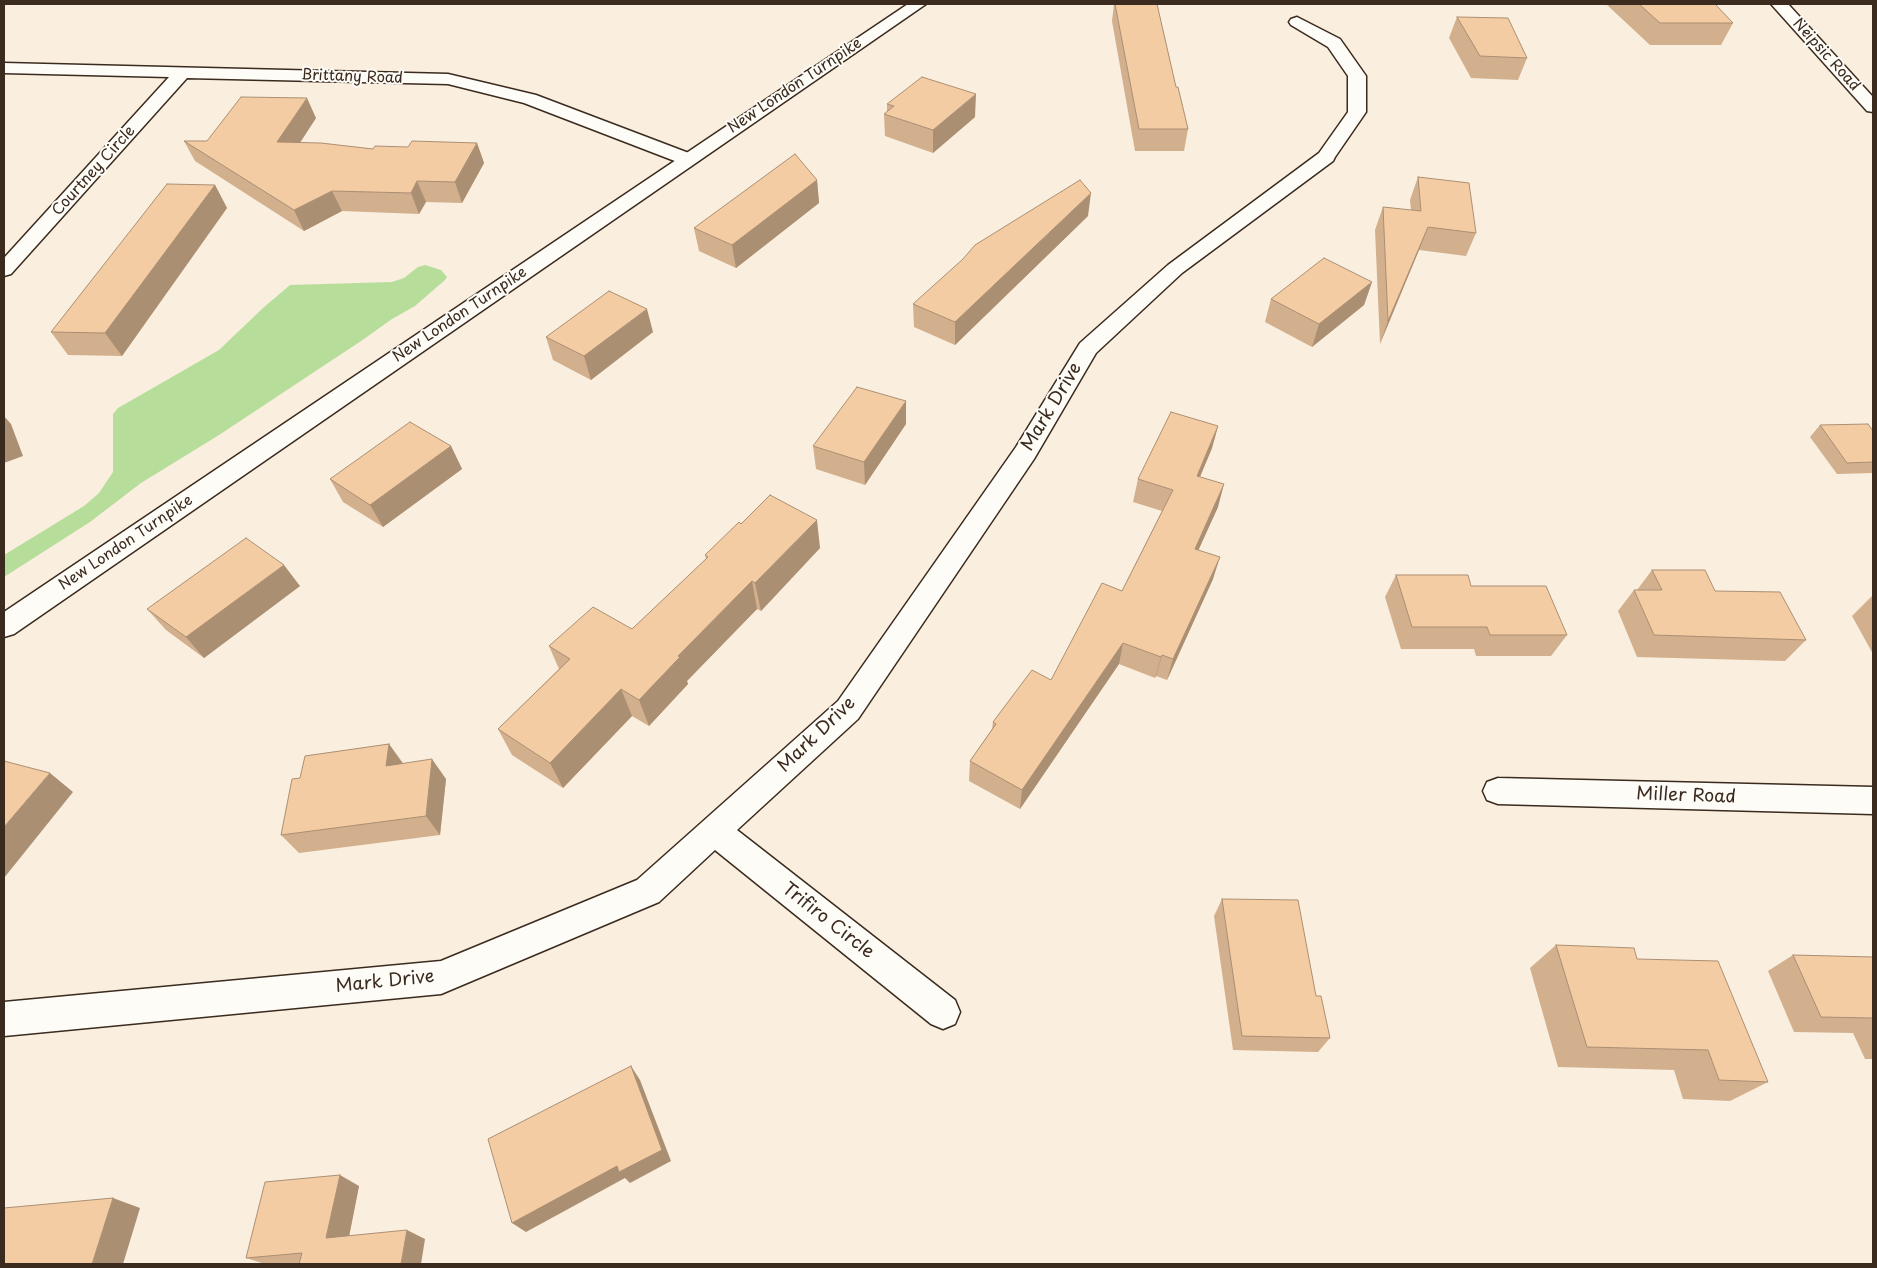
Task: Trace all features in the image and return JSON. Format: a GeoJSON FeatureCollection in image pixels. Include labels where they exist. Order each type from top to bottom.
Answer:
{"type":"FeatureCollection","features":[{"type":"Feature","properties":{"kind":"street","name":"New London Turnpike"},"geometry":{"type":"LineString","coordinates":[[4,626],[918,4]]}},
{"type":"Feature","properties":{"kind":"street","name":"Neipsic Road"},"geometry":{"type":"LineString","coordinates":[[1778,4],[1873,107]]}},
{"type":"Feature","properties":{"kind":"street","name":"Mark Drive"},"geometry":{"type":"LineString","coordinates":[[4,1019],[442,977],[648,891],[848,710],[1025,453],[1088,348],[1175,269],[1326,157],[1357,112],[1357,76],[1334,43],[1297,22]]}},
{"type":"Feature","properties":{"kind":"street","name":"Brittany Road"},"geometry":{"type":"LineString","coordinates":[[4,68],[448,80],[530,99],[687,160]]}},
{"type":"Feature","properties":{"kind":"street","name":"Courtney Circle"},"geometry":{"type":"LineString","coordinates":[[4,270],[184,72]]}},
{"type":"Feature","properties":{"kind":"street","name":"Miller Road"},"geometry":{"type":"LineString","coordinates":[[1498,791],[1873,801]]}},
{"type":"Feature","properties":{"kind":"street","name":"Trifiro Circle"},"geometry":{"type":"LineString","coordinates":[[714,831],[943,1012]]}},
{"type":"Feature","properties":{"kind":"green space"},"geometry":{"type":"Polygon","coordinates":[[[425,265],[441,270],[447,277],[415,306],[392,319],[219,435],[141,483],[90,522],[4,577],[4,555],[84,506],[99,493],[113,472],[113,414],[118,408],[219,350],[290,285],[392,282],[404,278],[418,267],[425,265]]]}},
{"type":"Feature","properties":{"kind":"building"},"geometry":{"type":"Polygon","coordinates":[[[1115,4],[1157,4],[1176,87],[1178,87],[1188,129],[1139,129],[1115,4]]]}},
{"type":"Feature","properties":{"kind":"building"},"geometry":{"type":"Polygon","coordinates":[[[1639,4],[1715,4],[1733,23],[1660,23],[1639,4]]]}},
{"type":"Feature","properties":{"kind":"building"},"geometry":{"type":"Polygon","coordinates":[[[1457,17],[1508,18],[1527,58],[1480,56],[1457,17]]]}},
{"type":"Feature","properties":{"kind":"building"},"geometry":{"type":"Polygon","coordinates":[[[922,77],[976,94],[933,130],[884,114],[894,106],[887,104],[922,77]]]}},
{"type":"Feature","properties":{"kind":"building"},"geometry":{"type":"Polygon","coordinates":[[[241,97],[307,98],[277,142],[321,143],[373,149],[375,146],[408,147],[412,141],[477,143],[455,182],[417,181],[411,193],[332,191],[294,210],[184,141],[207,141],[241,97]]]}},
{"type":"Feature","properties":{"kind":"building"},"geometry":{"type":"Polygon","coordinates":[[[795,154],[817,180],[732,245],[694,228],[795,154]]]}},
{"type":"Feature","properties":{"kind":"building"},"geometry":{"type":"Polygon","coordinates":[[[1418,177],[1469,183],[1476,233],[1428,227],[1388,321],[1383,207],[1421,211],[1418,177]]]}},
{"type":"Feature","properties":{"kind":"building"},"geometry":{"type":"Polygon","coordinates":[[[1080,180],[1091,193],[955,322],[913,304],[963,259],[975,245],[1080,180]]]}},
{"type":"Feature","properties":{"kind":"building"},"geometry":{"type":"Polygon","coordinates":[[[167,184],[215,185],[105,333],[51,332],[167,184]]]}},
{"type":"Feature","properties":{"kind":"building"},"geometry":{"type":"Polygon","coordinates":[[[1324,258],[1372,282],[1319,324],[1271,299],[1324,258]]]}},
{"type":"Feature","properties":{"kind":"building"},"geometry":{"type":"Polygon","coordinates":[[[609,291],[647,309],[584,356],[546,337],[609,291]]]}},
{"type":"Feature","properties":{"kind":"building"},"geometry":{"type":"Polygon","coordinates":[[[857,387],[906,401],[864,462],[813,446],[857,387]]]}},
{"type":"Feature","properties":{"kind":"building"},"geometry":{"type":"Polygon","coordinates":[[[1171,412],[1218,426],[1197,476],[1224,484],[1195,549],[1220,557],[1173,659],[1162,655],[1161,657],[1123,643],[1022,790],[970,761],[996,724],[993,722],[1032,670],[1051,680],[1102,583],[1122,591],[1173,490],[1138,479],[1171,412]]]}},
{"type":"Feature","properties":{"kind":"building"},"geometry":{"type":"Polygon","coordinates":[[[410,422],[451,446],[370,505],[330,479],[410,422]]]}},
{"type":"Feature","properties":{"kind":"building"},"geometry":{"type":"Polygon","coordinates":[[[1868,424],[1873,431],[1873,462],[1847,463],[1820,425],[1868,424]]]}},
{"type":"Feature","properties":{"kind":"building"},"geometry":{"type":"Polygon","coordinates":[[[770,495],[817,520],[755,583],[752,581],[678,656],[680,657],[639,700],[621,689],[550,763],[498,729],[570,659],[549,646],[593,607],[632,629],[708,557],[705,555],[739,522],[741,524],[770,495]]]}},
{"type":"Feature","properties":{"kind":"building"},"geometry":{"type":"Polygon","coordinates":[[[246,538],[284,565],[186,637],[147,609],[246,538]]]}},
{"type":"Feature","properties":{"kind":"building"},"geometry":{"type":"Polygon","coordinates":[[[1652,570],[1705,570],[1715,591],[1780,592],[1806,640],[1654,635],[1634,590],[1662,590],[1652,570]]]}},
{"type":"Feature","properties":{"kind":"building"},"geometry":{"type":"Polygon","coordinates":[[[1396,575],[1468,575],[1471,586],[1546,586],[1567,635],[1490,635],[1487,627],[1412,627],[1396,575]]]}},
{"type":"Feature","properties":{"kind":"building"},"geometry":{"type":"Polygon","coordinates":[[[389,744],[386,766],[432,759],[426,816],[281,835],[292,779],[300,778],[305,756],[389,744]]]}},
{"type":"Feature","properties":{"kind":"building"},"geometry":{"type":"Polygon","coordinates":[[[4,761],[50,773],[4,827],[4,761]]]}},
{"type":"Feature","properties":{"kind":"building"},"geometry":{"type":"Polygon","coordinates":[[[1222,899],[1298,900],[1316,996],[1321,996],[1330,1038],[1242,1036],[1222,899]]]}},
{"type":"Feature","properties":{"kind":"building"},"geometry":{"type":"Polygon","coordinates":[[[1556,945],[1634,948],[1637,959],[1718,961],[1768,1082],[1719,1080],[1708,1050],[1587,1047],[1556,945]]]}},
{"type":"Feature","properties":{"kind":"building"},"geometry":{"type":"Polygon","coordinates":[[[1793,955],[1873,957],[1873,1018],[1821,1017],[1793,955]]]}},
{"type":"Feature","properties":{"kind":"building"},"geometry":{"type":"Polygon","coordinates":[[[631,1066],[662,1150],[619,1172],[617,1166],[512,1223],[488,1139],[631,1066]]]}},
{"type":"Feature","properties":{"kind":"building"},"geometry":{"type":"Polygon","coordinates":[[[340,1175],[326,1238],[407,1230],[401,1264],[299,1264],[302,1253],[246,1258],[265,1182],[340,1175]]]}},
{"type":"Feature","properties":{"kind":"building"},"geometry":{"type":"Polygon","coordinates":[[[113,1198],[92,1264],[4,1264],[4,1208],[113,1198]]]}}]}
